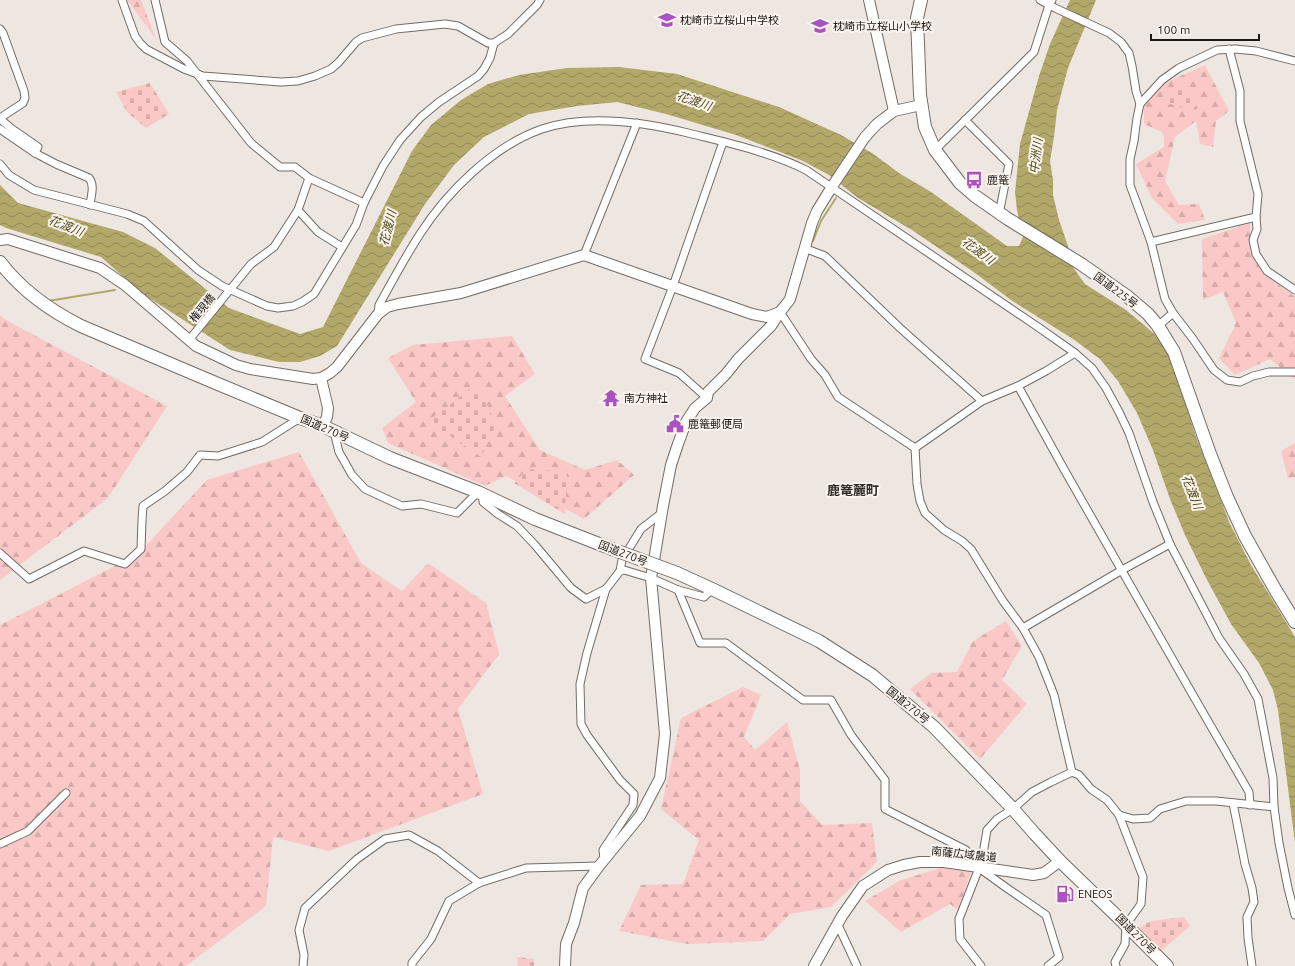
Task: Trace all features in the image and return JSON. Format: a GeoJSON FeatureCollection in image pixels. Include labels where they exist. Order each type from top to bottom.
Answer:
{"type":"FeatureCollection","features":[{"type":"Feature","properties":{"kind":"highway","name":"国道225号"},"geometry":{"type":"LineString","coordinates":[[921,0],[917,18],[921,105],[925,127],[935,150],[960,183],[974,196],[1000,214],[1081,264],[1128,297],[1148,314],[1158,326],[1174,352],[1210,454],[1227,497],[1245,536],[1295,622]]}},
{"type":"Feature","properties":{"kind":"highway","name":"国道270号"},"geometry":{"type":"LineString","coordinates":[[0,262],[36,299],[74,323],[300,418],[323,426],[390,458],[480,493],[535,519],[677,574],[712,589],[819,641],[872,675],[934,727],[1013,809],[1060,861],[1167,966]]}},
{"type":"Feature","properties":{"kind":"street"},"geometry":{"type":"LineString","coordinates":[[122,0],[135,36],[140,43],[146,49],[184,69],[203,76],[281,82],[298,81],[331,69],[356,42],[362,38],[396,29],[445,24],[458,26],[488,43],[494,43],[508,34],[537,5],[540,0]]}},
{"type":"Feature","properties":{"kind":"street"},"geometry":{"type":"LineString","coordinates":[[155,0],[165,42],[187,61],[251,143],[280,167],[295,167],[309,178],[364,203]]}},
{"type":"Feature","properties":{"kind":"street"},"geometry":{"type":"LineString","coordinates":[[869,0],[894,111]]}},
{"type":"Feature","properties":{"kind":"street"},"geometry":{"type":"LineString","coordinates":[[1040,0],[1052,4],[1094,25],[1109,33],[1121,42],[1128,53],[1132,66],[1136,91],[1140,104]]}},
{"type":"Feature","properties":{"kind":"street"},"geometry":{"type":"LineString","coordinates":[[935,150],[1034,52],[1052,4]]}},
{"type":"Feature","properties":{"kind":"street"},"geometry":{"type":"LineString","coordinates":[[0,30],[3,33],[24,91],[25,98],[23,103],[0,119],[38,147],[35,153]]}},
{"type":"Feature","properties":{"kind":"street"},"geometry":{"type":"LineString","coordinates":[[0,164],[9,175],[34,190],[127,214],[144,221],[198,270],[230,290],[267,306],[278,308],[293,306],[314,294],[356,225],[364,203],[383,166],[400,140],[421,117],[439,102],[478,76],[484,70],[490,58],[494,43]]}},
{"type":"Feature","properties":{"kind":"street"},"geometry":{"type":"LineString","coordinates":[[1229,49],[1240,91],[1240,120],[1258,194],[1256,218],[1257,229],[1253,240],[1256,254],[1267,271],[1295,290]]}},
{"type":"Feature","properties":{"kind":"street"},"geometry":{"type":"LineString","coordinates":[[1294,60],[1256,51],[1229,49],[1217,50],[1179,68],[1162,80],[1140,104],[1136,118],[1134,141],[1130,159],[1130,185],[1151,242],[1165,299],[1173,313],[1193,338],[1214,370],[1226,380],[1240,382],[1253,376],[1269,372],[1295,372]]}},
{"type":"Feature","properties":{"kind":"street"},"geometry":{"type":"LineString","coordinates":[[565,966],[566,944],[574,923],[583,888],[601,863],[640,816],[660,778],[665,734],[651,578],[671,465],[686,422],[695,408],[707,398],[708,392],[776,321],[780,312],[786,306],[790,299],[804,248],[817,210],[865,138],[876,124],[894,111],[921,105]]}},
{"type":"Feature","properties":{"kind":"street"},"geometry":{"type":"LineString","coordinates":[[965,120],[1009,164],[1000,214]]}},
{"type":"Feature","properties":{"kind":"street"},"geometry":{"type":"LineString","coordinates":[[378,314],[379,305],[420,234],[457,187],[473,171],[490,158],[526,136],[542,129],[558,125],[589,122],[637,123],[667,128],[723,142],[784,160],[806,170],[832,186],[1075,353],[1092,368],[1106,388],[1129,433],[1153,502],[1170,544],[1219,638],[1244,674],[1258,699],[1273,778],[1274,807],[1279,843],[1295,915]]}},
{"type":"Feature","properties":{"kind":"street"},"geometry":{"type":"LineString","coordinates":[[584,255],[637,123]]}},
{"type":"Feature","properties":{"kind":"street"},"geometry":{"type":"LineString","coordinates":[[0,129],[35,153],[89,178],[93,186],[90,205]]}},
{"type":"Feature","properties":{"kind":"street"},"geometry":{"type":"LineString","coordinates":[[707,398],[679,373],[645,359],[673,286],[723,142]]}},
{"type":"Feature","properties":{"kind":"street","name":"権現橋"},"geometry":{"type":"LineString","coordinates":[[192,337],[251,264],[274,247],[298,210],[309,178]]}},
{"type":"Feature","properties":{"kind":"street"},"geometry":{"type":"LineString","coordinates":[[298,210],[318,232],[342,247]]}},
{"type":"Feature","properties":{"kind":"street"},"geometry":{"type":"LineString","coordinates":[[1151,242],[1256,218]]}},
{"type":"Feature","properties":{"kind":"street"},"geometry":{"type":"LineString","coordinates":[[0,240],[8,239],[100,268],[125,285],[192,337],[202,349],[236,365],[304,378],[321,378],[330,373],[343,361],[378,314],[387,307],[461,293],[584,255],[757,315],[767,317],[780,312]]}},
{"type":"Feature","properties":{"kind":"street"},"geometry":{"type":"LineString","coordinates":[[804,248],[825,256],[900,328],[982,401]]}},
{"type":"Feature","properties":{"kind":"street"},"geometry":{"type":"LineString","coordinates":[[780,312],[811,358],[825,374],[838,397],[915,448]]}},
{"type":"Feature","properties":{"kind":"street"},"geometry":{"type":"LineString","coordinates":[[1158,326],[1173,313]]}},
{"type":"Feature","properties":{"kind":"street"},"geometry":{"type":"LineString","coordinates":[[915,448],[982,401],[1018,386],[1075,353]]}},
{"type":"Feature","properties":{"kind":"street"},"geometry":{"type":"LineString","coordinates":[[321,378],[328,408],[327,417],[323,426]]}},
{"type":"Feature","properties":{"kind":"street"},"geometry":{"type":"LineString","coordinates":[[1018,386],[1249,792],[1250,805]]}},
{"type":"Feature","properties":{"kind":"street"},"geometry":{"type":"LineString","coordinates":[[0,554],[29,578],[84,551],[125,564],[141,549],[143,506],[165,491],[187,472],[200,455],[218,456],[262,442],[300,418]]}},
{"type":"Feature","properties":{"kind":"street"},"geometry":{"type":"LineString","coordinates":[[334,432],[339,452],[352,475],[365,488],[402,506],[421,504],[457,513],[480,493],[483,502],[517,526],[571,588],[586,599],[606,589]]}},
{"type":"Feature","properties":{"kind":"street"},"geometry":{"type":"LineString","coordinates":[[915,448],[917,484],[920,501],[925,513],[944,530],[962,541],[971,549],[1003,601],[1023,628],[1039,657],[1054,695],[1072,772]]}},
{"type":"Feature","properties":{"kind":"street"},"geometry":{"type":"LineString","coordinates":[[601,863],[603,850],[633,805],[634,794],[620,780],[587,735],[581,724],[580,684],[587,653],[606,589],[620,571],[622,560],[642,529],[663,511]]}},
{"type":"Feature","properties":{"kind":"street"},"geometry":{"type":"LineString","coordinates":[[1023,628],[1122,570],[1170,544]]}},
{"type":"Feature","properties":{"kind":"street"},"geometry":{"type":"LineString","coordinates":[[620,571],[624,570],[651,578],[678,590],[704,597],[712,589]]}},
{"type":"Feature","properties":{"kind":"street"},"geometry":{"type":"LineString","coordinates":[[678,590],[700,643],[726,643],[803,700],[831,700],[851,735],[886,780],[885,809],[966,850],[979,868],[1046,914],[1059,957],[1048,966]]}},
{"type":"Feature","properties":{"kind":"street"},"geometry":{"type":"LineString","coordinates":[[981,966],[960,939],[959,919],[979,868],[987,830],[997,819],[1013,809],[1032,792],[1072,772],[1079,775],[1090,789],[1107,800],[1119,815],[1143,877],[1141,904],[1126,925],[1125,944],[1115,962],[1116,966]]}},
{"type":"Feature","properties":{"kind":"street"},"geometry":{"type":"LineString","coordinates":[[0,844],[28,831],[66,793]]}},
{"type":"Feature","properties":{"kind":"street"},"geometry":{"type":"LineString","coordinates":[[1119,815],[1133,820],[1150,818],[1160,809],[1186,801],[1216,801],[1274,807]]}},
{"type":"Feature","properties":{"kind":"street"},"geometry":{"type":"LineString","coordinates":[[1233,803],[1254,902],[1247,917],[1252,966]]}},
{"type":"Feature","properties":{"kind":"street"},"geometry":{"type":"LineString","coordinates":[[303,966],[304,955],[299,930],[305,908],[357,859],[385,839],[409,835],[438,851],[479,883]]}},
{"type":"Feature","properties":{"kind":"street","name":"南薩広域農道"},"geometry":{"type":"LineString","coordinates":[[814,966],[849,906],[863,886],[888,870],[920,862],[944,862],[1033,875],[1044,873],[1060,861]]}},
{"type":"Feature","properties":{"kind":"street"},"geometry":{"type":"LineString","coordinates":[[412,966],[412,963],[431,939],[449,902],[479,883],[526,868],[601,863]]}},
{"type":"Feature","properties":{"kind":"street"},"geometry":{"type":"LineString","coordinates":[[838,925],[857,966]]}},
{"type":"Feature","properties":{"kind":"green space"},"geometry":{"type":"Polygon","coordinates":[[[127,0],[141,0],[156,39],[127,0]]]}},
{"type":"Feature","properties":{"kind":"green space"},"geometry":{"type":"Polygon","coordinates":[[[1205,65],[1229,111],[1216,121],[1213,147],[1200,144],[1196,121],[1175,137],[1165,181],[1179,205],[1199,204],[1205,220],[1178,224],[1152,198],[1136,164],[1164,147],[1164,137],[1162,132],[1144,124],[1144,105],[1165,83],[1205,65]]]}},
{"type":"Feature","properties":{"kind":"green space"},"geometry":{"type":"Polygon","coordinates":[[[150,83],[169,114],[146,128],[127,112],[116,92],[150,83]]]}},
{"type":"Feature","properties":{"kind":"green space"},"geometry":{"type":"Polygon","coordinates":[[[1177,84],[1183,87],[1198,108],[1193,111],[1167,103],[1177,84]]]}},
{"type":"Feature","properties":{"kind":"green space"},"geometry":{"type":"Polygon","coordinates":[[[1250,223],[1251,253],[1263,273],[1295,297],[1295,379],[1270,359],[1235,375],[1219,358],[1236,323],[1223,292],[1203,300],[1202,239],[1250,223]]]}},
{"type":"Feature","properties":{"kind":"green space"},"geometry":{"type":"Polygon","coordinates":[[[0,315],[6,320],[167,406],[108,498],[0,580],[0,315]]]}},
{"type":"Feature","properties":{"kind":"green space"},"geometry":{"type":"Polygon","coordinates":[[[512,336],[535,374],[505,396],[540,450],[585,470],[617,460],[634,475],[584,519],[506,476],[485,486],[388,443],[382,428],[416,402],[388,358],[413,345],[512,336]]]}},
{"type":"Feature","properties":{"kind":"green space"},"geometry":{"type":"Polygon","coordinates":[[[477,384],[496,424],[481,457],[428,421],[477,384]]]}},
{"type":"Feature","properties":{"kind":"green space"},"geometry":{"type":"Polygon","coordinates":[[[1295,443],[1295,477],[1288,478],[1281,451],[1295,443]]]}},
{"type":"Feature","properties":{"kind":"green space"},"geometry":{"type":"Polygon","coordinates":[[[299,452],[361,563],[402,591],[428,563],[486,603],[499,654],[458,709],[483,794],[329,851],[273,837],[266,906],[186,966],[0,966],[0,625],[138,554],[207,480],[299,452]]]}},
{"type":"Feature","properties":{"kind":"green space"},"geometry":{"type":"Polygon","coordinates":[[[528,469],[567,472],[565,514],[514,483],[528,469]]]}},
{"type":"Feature","properties":{"kind":"green space"},"geometry":{"type":"Polygon","coordinates":[[[1006,621],[1022,646],[1002,680],[1027,704],[980,759],[910,689],[931,673],[957,672],[973,641],[1006,621]]]}},
{"type":"Feature","properties":{"kind":"green space"},"geometry":{"type":"Polygon","coordinates":[[[743,687],[761,695],[744,737],[755,750],[787,722],[800,770],[800,801],[822,825],[872,823],[877,862],[831,907],[790,914],[763,941],[687,944],[619,931],[641,885],[683,884],[699,840],[661,809],[681,718],[743,687]]]}},
{"type":"Feature","properties":{"kind":"green space"},"geometry":{"type":"Polygon","coordinates":[[[943,867],[971,872],[958,910],[950,904],[901,932],[865,901],[899,881],[943,867]]]}},
{"type":"Feature","properties":{"kind":"green space"},"geometry":{"type":"Polygon","coordinates":[[[1184,917],[1190,926],[1161,951],[1139,928],[1151,921],[1184,917]]]}},
{"type":"Feature","properties":{"kind":"green space"},"geometry":{"type":"Polygon","coordinates":[[[517,957],[534,959],[534,966],[518,966],[517,957]]]}},
{"type":"Feature","properties":{"kind":"water"},"geometry":{"type":"Polygon","coordinates":[[[1070,0],[1096,0],[1068,68],[1057,110],[1050,161],[1053,180],[1053,195],[1059,220],[1068,246],[1072,266],[1085,284],[1126,310],[1144,325],[1159,338],[1172,358],[1195,434],[1230,524],[1251,565],[1295,637],[1295,843],[1278,710],[1273,690],[1259,663],[1231,624],[1206,578],[1185,535],[1170,499],[1153,450],[1137,413],[1118,381],[1100,359],[1073,339],[1011,300],[975,273],[912,230],[858,198],[829,175],[803,161],[736,135],[666,114],[617,102],[577,106],[529,114],[484,137],[454,165],[425,204],[337,346],[320,356],[300,362],[279,362],[230,350],[143,294],[101,257],[0,225],[0,185],[18,203],[123,232],[155,248],[229,308],[300,334],[323,327],[412,151],[431,125],[461,100],[488,84],[519,75],[567,68],[619,67],[677,74],[779,107],[841,135],[872,153],[899,173],[931,192],[1007,246],[1019,246],[1023,237],[1015,192],[1020,144],[1039,76],[1050,44],[1070,0]]]}},
{"type":"Feature","properties":{"kind":"waterway"},"geometry":{"type":"LineString","coordinates":[[813,241],[821,221],[836,198]]}},
{"type":"Feature","properties":{"kind":"waterway"},"geometry":{"type":"LineString","coordinates":[[48,301],[115,290]]}},
{"type":"Feature","properties":{"kind":"place","name":"枕崎市立桜山中学校"},"geometry":{"type":"Point","coordinates":[667,20]}},
{"type":"Feature","properties":{"kind":"place","name":"枕崎市立桜山小学校"},"geometry":{"type":"Point","coordinates":[820,26]}},
{"type":"Feature","properties":{"kind":"place","name":"鹿篭"},"geometry":{"type":"Point","coordinates":[974,180]}},
{"type":"Feature","properties":{"kind":"place","name":"南方神社"},"geometry":{"type":"Point","coordinates":[611,398]}},
{"type":"Feature","properties":{"kind":"place","name":"鹿篭郵便局"},"geometry":{"type":"Point","coordinates":[675,424]}},
{"type":"Feature","properties":{"kind":"place","name":"ENEOS"},"geometry":{"type":"Point","coordinates":[1065,894]}},
{"type":"Feature","properties":{"kind":"district","name":"鹿篭麓町"},"geometry":{"type":"Point","coordinates":[853,490]}},
{"type":"Feature","properties":{"kind":"water label","name":"花渡川"},"geometry":{"type":"Point","coordinates":[694,101]}},
{"type":"Feature","properties":{"kind":"water label","name":"中洲川"},"geometry":{"type":"Point","coordinates":[1036,156]}},
{"type":"Feature","properties":{"kind":"water label","name":"花渡川"},"geometry":{"type":"Point","coordinates":[66,226]}},
{"type":"Feature","properties":{"kind":"water label","name":"花渡川"},"geometry":{"type":"Point","coordinates":[388,228]}},
{"type":"Feature","properties":{"kind":"water label","name":"花渡川"},"geometry":{"type":"Point","coordinates":[978,251]}},
{"type":"Feature","properties":{"kind":"water label","name":"花渡川"},"geometry":{"type":"Point","coordinates":[1192,492]}}]}
